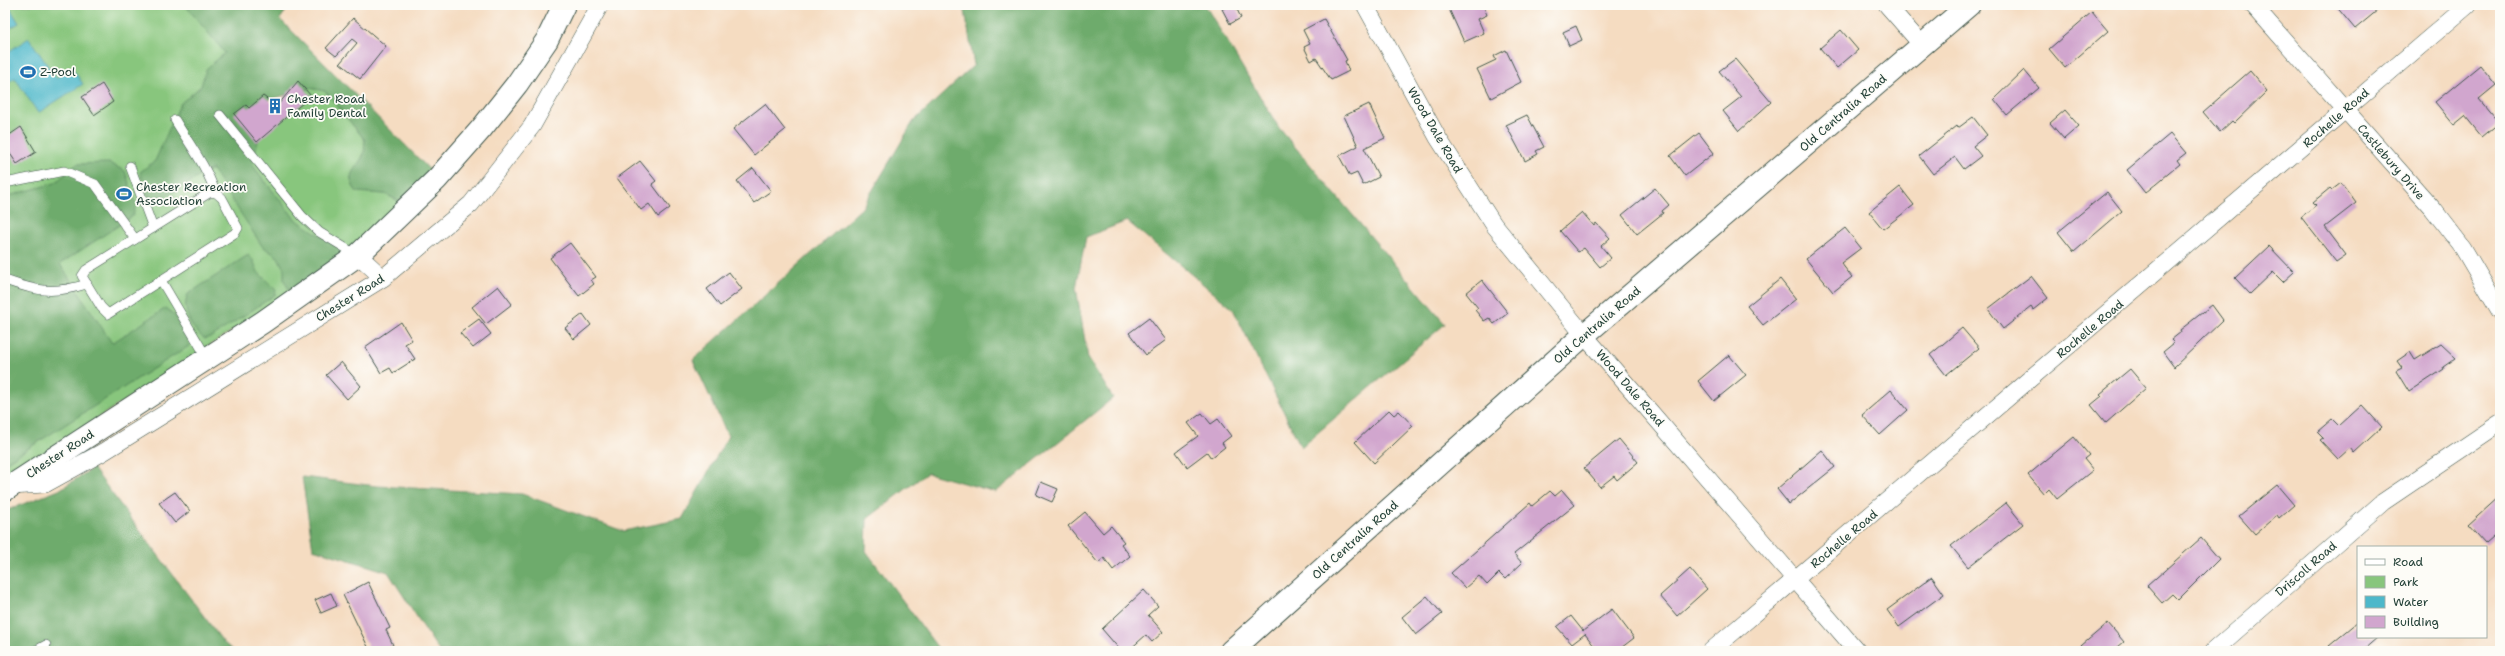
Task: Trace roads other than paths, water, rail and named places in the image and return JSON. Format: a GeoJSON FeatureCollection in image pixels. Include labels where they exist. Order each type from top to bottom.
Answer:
{"type":"FeatureCollection","features":[{"type":"Feature","properties":{"kind":"street","name":"Chester Road"},"geometry":{"type":"LineString","coordinates":[[8,488],[312,290],[358,255],[437,179],[482,128],[517,84],[547,40],[564,5]]}},
{"type":"Feature","properties":{"kind":"street","name":"Chester Road"},"geometry":{"type":"LineString","coordinates":[[8,488],[45,484],[103,452],[383,278],[471,204],[532,126],[600,5]]}},
{"type":"Feature","properties":{"kind":"street","name":"Wood Dale Road"},"geometry":{"type":"LineString","coordinates":[[1365,5],[1438,138],[1465,182],[1526,266],[1795,581],[1857,651]]}},
{"type":"Feature","properties":{"kind":"street"},"geometry":{"type":"LineString","coordinates":[[1887,5],[1922,46]]}},
{"type":"Feature","properties":{"kind":"street","name":"Old Centralia Road"},"geometry":{"type":"LineString","coordinates":[[1231,651],[1584,335],[1969,5]]}},
{"type":"Feature","properties":{"kind":"street","name":"Castlebury Drive"},"geometry":{"type":"LineString","coordinates":[[2254,5],[2437,214],[2462,248],[2500,311]]}},
{"type":"Feature","properties":{"kind":"street","name":"Rochelle Road"},"geometry":{"type":"LineString","coordinates":[[1711,651],[1795,581],[2468,5]]}},
{"type":"Feature","properties":{"kind":"street"},"geometry":{"type":"LineString","coordinates":[[358,255],[383,278]]}},
{"type":"Feature","properties":{"kind":"street","name":"Driscoll Road"},"geometry":{"type":"LineString","coordinates":[[2213,651],[2382,502],[2500,422]]}},
{"type":"Feature","properties":{"kind":"lane"},"geometry":{"type":"LineString","coordinates":[[220,114],[302,216],[319,232],[358,255]]}},
{"type":"Feature","properties":{"kind":"lane"},"geometry":{"type":"LineString","coordinates":[[175,120],[207,171],[216,192],[222,198],[238,228],[235,233],[162,282],[108,314],[101,307],[82,276],[86,270],[209,193],[216,192]]}},
{"type":"Feature","properties":{"kind":"lane"},"geometry":{"type":"LineString","coordinates":[[130,166],[153,228]]}},
{"type":"Feature","properties":{"kind":"lane"},"geometry":{"type":"LineString","coordinates":[[5,183],[64,171],[95,184],[135,239]]}},
{"type":"Feature","properties":{"kind":"lane"},"geometry":{"type":"LineString","coordinates":[[5,280],[41,290],[62,291],[87,284]]}},
{"type":"Feature","properties":{"kind":"lane"},"geometry":{"type":"LineString","coordinates":[[162,282],[207,358]]}},
{"type":"Feature","properties":{"kind":"lane"},"geometry":{"type":"LineString","coordinates":[[35,651],[46,645]]}},
{"type":"Feature","properties":{"kind":"water"},"geometry":{"type":"Polygon","coordinates":[[[5,5],[8,5],[19,23],[5,31],[5,5]]]}},
{"type":"Feature","properties":{"kind":"water","name":"Z-Pool"},"geometry":{"type":"Polygon","coordinates":[[[29,38],[56,78],[72,68],[83,84],[38,113],[15,78],[5,84],[5,54],[29,38]]]}},
{"type":"Feature","properties":{"kind":"place","name":"Z-Pool"},"geometry":{"type":"Point","coordinates":[28,72]}},
{"type":"Feature","properties":{"kind":"place","name":"Chester Road Family Dental"},"geometry":{"type":"Point","coordinates":[275,106]}},
{"type":"Feature","properties":{"kind":"place","name":"Chester Recreation Association"},"geometry":{"type":"Point","coordinates":[124,194]}}]}
